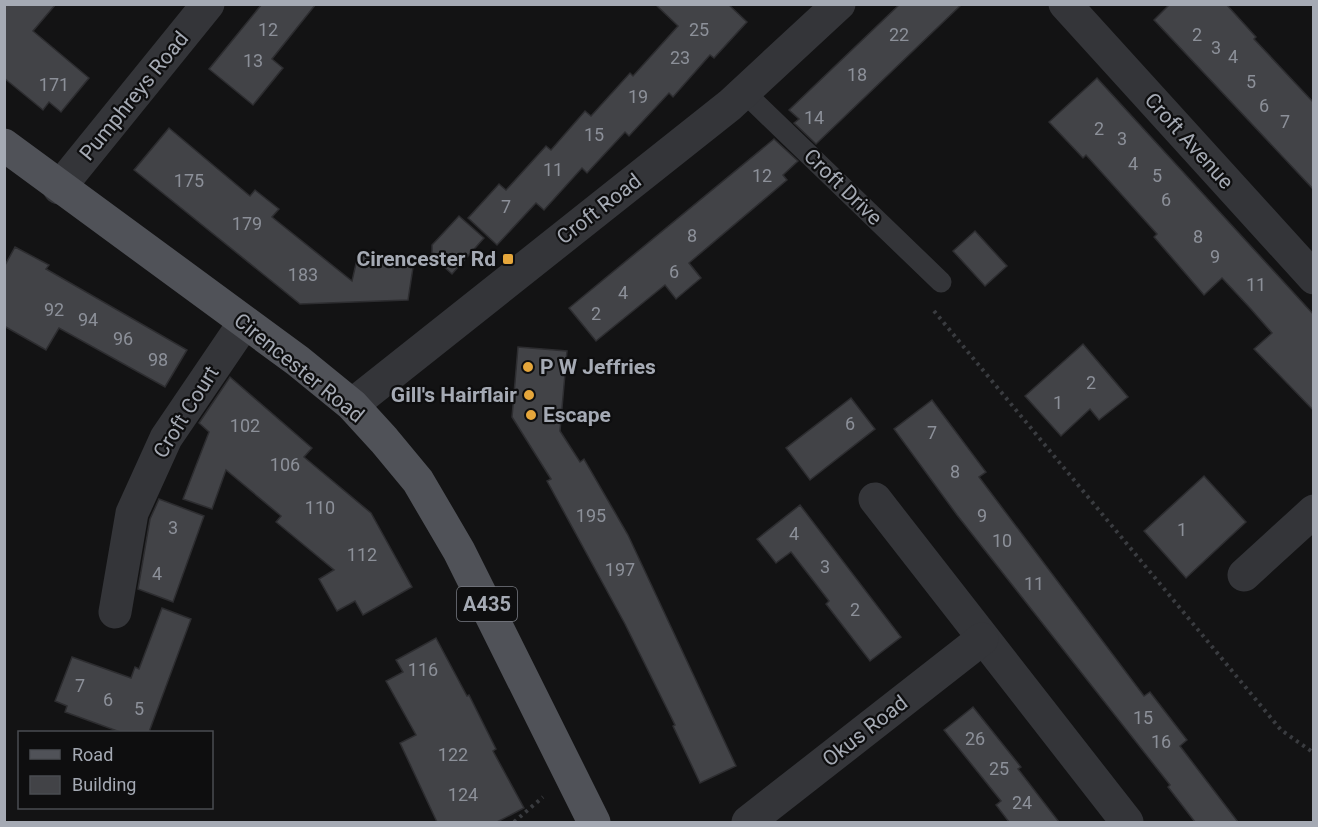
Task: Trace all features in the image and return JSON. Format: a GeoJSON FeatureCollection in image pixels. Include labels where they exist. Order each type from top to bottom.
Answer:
{"type":"FeatureCollection","features":[{"type":"Feature","properties":{"kind":"main road","name":"Cirencester Road"},"geometry":{"type":"LineString","coordinates":[[4,145],[59,188],[298,361],[352,405],[418,481],[459,551],[594,822]]}},
{"type":"Feature","properties":{"kind":"street","name":"Pumphreys Road"},"geometry":{"type":"LineString","coordinates":[[59,188],[208,4]]}},
{"type":"Feature","properties":{"kind":"street","name":"Croft Road"},"geometry":{"type":"LineString","coordinates":[[352,405],[744,92],[839,4]]}},
{"type":"Feature","properties":{"kind":"street","name":"Croft Avenue"},"geometry":{"type":"LineString","coordinates":[[1065,4],[1314,278]]}},
{"type":"Feature","properties":{"kind":"street"},"geometry":{"type":"LineString","coordinates":[[1079,4],[1314,261]]}},
{"type":"Feature","properties":{"kind":"street","name":"Croft Court"},"geometry":{"type":"LineString","coordinates":[[115,612],[132,513],[166,438],[244,323]]}},
{"type":"Feature","properties":{"kind":"street"},"geometry":{"type":"LineString","coordinates":[[875,500],[1127,822]]}},
{"type":"Feature","properties":{"kind":"street"},"geometry":{"type":"LineString","coordinates":[[1244,575],[1314,511]]}},
{"type":"Feature","properties":{"kind":"street","name":"Okus Road"},"geometry":{"type":"LineString","coordinates":[[748,822],[982,639]]}},
{"type":"Feature","properties":{"kind":"lane","name":"Croft Drive"},"geometry":{"type":"LineString","coordinates":[[744,92],[941,282]]}},
{"type":"Feature","properties":{"kind":"path"},"geometry":{"type":"LineString","coordinates":[[933,309],[1281,730],[1314,753]]}},
{"type":"Feature","properties":{"kind":"building"},"geometry":{"type":"Polygon","coordinates":[[[4,4],[56,4],[33,31],[89,78],[61,112],[49,102],[43,110],[4,78],[4,4]]]}},
{"type":"Feature","properties":{"kind":"building"},"geometry":{"type":"Polygon","coordinates":[[[262,4],[316,4],[272,59],[283,68],[253,105],[209,69],[262,4]]]}},
{"type":"Feature","properties":{"kind":"building"},"geometry":{"type":"Polygon","coordinates":[[[655,4],[728,4],[747,22],[714,58],[710,55],[673,97],[669,93],[629,136],[625,132],[587,173],[582,168],[544,210],[536,203],[497,245],[468,218],[499,184],[506,190],[546,146],[551,150],[585,111],[591,116],[630,73],[633,76],[678,26],[655,4]]]}},
{"type":"Feature","properties":{"kind":"building"},"geometry":{"type":"Polygon","coordinates":[[[900,4],[962,4],[816,144],[794,123],[799,119],[789,110],[900,4]]]}},
{"type":"Feature","properties":{"kind":"building"},"geometry":{"type":"Polygon","coordinates":[[[1170,4],[1226,4],[1256,37],[1254,39],[1314,103],[1314,190],[1154,20],[1170,4]]]}},
{"type":"Feature","properties":{"kind":"building"},"geometry":{"type":"Polygon","coordinates":[[[1097,78],[1314,315],[1314,411],[1254,349],[1272,333],[1250,308],[1222,278],[1204,295],[1154,237],[1157,234],[1086,155],[1083,158],[1049,122],[1097,78]]]}},
{"type":"Feature","properties":{"kind":"building"},"geometry":{"type":"Polygon","coordinates":[[[169,128],[250,196],[255,190],[279,209],[272,217],[352,281],[358,255],[414,261],[408,300],[300,304],[134,170],[169,128]]]}},
{"type":"Feature","properties":{"kind":"building"},"geometry":{"type":"Polygon","coordinates":[[[774,139],[798,161],[783,175],[787,180],[689,263],[701,278],[676,299],[665,285],[596,341],[569,308],[774,139]]]}},
{"type":"Feature","properties":{"kind":"building"},"geometry":{"type":"Polygon","coordinates":[[[459,216],[484,238],[452,274],[432,256],[432,245],[459,216]]]}},
{"type":"Feature","properties":{"kind":"building"},"geometry":{"type":"Polygon","coordinates":[[[975,231],[1007,266],[985,286],[953,251],[975,231]]]}},
{"type":"Feature","properties":{"kind":"building"},"geometry":{"type":"Polygon","coordinates":[[[15,247],[49,265],[46,269],[187,350],[165,387],[59,328],[46,350],[4,326],[4,267],[15,247]]]}},
{"type":"Feature","properties":{"kind":"building"},"geometry":{"type":"Polygon","coordinates":[[[1083,344],[1128,397],[1099,420],[1090,409],[1061,436],[1025,396],[1083,344]]]}},
{"type":"Feature","properties":{"kind":"building"},"geometry":{"type":"Polygon","coordinates":[[[518,347],[567,351],[560,431],[580,462],[584,459],[628,535],[736,766],[700,783],[673,726],[675,725],[625,624],[547,481],[551,479],[512,417],[518,347]]]}},
{"type":"Feature","properties":{"kind":"building"},"geometry":{"type":"Polygon","coordinates":[[[230,377],[312,448],[304,457],[371,513],[412,587],[363,615],[355,601],[337,611],[319,579],[334,570],[276,522],[281,516],[226,470],[212,509],[183,499],[209,432],[199,423],[230,377]]]}},
{"type":"Feature","properties":{"kind":"building"},"geometry":{"type":"Polygon","coordinates":[[[851,398],[875,429],[810,480],[786,448],[851,398]]]}},
{"type":"Feature","properties":{"kind":"building"},"geometry":{"type":"Polygon","coordinates":[[[932,400],[986,472],[979,477],[1144,696],[1150,692],[1187,740],[1180,746],[1238,822],[1195,822],[1168,787],[1170,785],[957,515],[894,429],[932,400]]]}},
{"type":"Feature","properties":{"kind":"building"},"geometry":{"type":"Polygon","coordinates":[[[1204,476],[1246,522],[1186,578],[1144,531],[1204,476]]]}},
{"type":"Feature","properties":{"kind":"building"},"geometry":{"type":"Polygon","coordinates":[[[159,499],[204,516],[173,602],[138,589],[150,519],[159,499]]]}},
{"type":"Feature","properties":{"kind":"building"},"geometry":{"type":"Polygon","coordinates":[[[800,505],[901,637],[870,661],[826,604],[829,601],[791,552],[776,563],[757,539],[800,505]]]}},
{"type":"Feature","properties":{"kind":"building"},"geometry":{"type":"Polygon","coordinates":[[[162,608],[191,619],[149,731],[117,731],[65,712],[67,706],[55,701],[72,657],[131,678],[135,667],[139,669],[162,608]]]}},
{"type":"Feature","properties":{"kind":"building"},"geometry":{"type":"Polygon","coordinates":[[[436,638],[467,696],[469,695],[496,749],[493,751],[524,808],[497,822],[437,822],[400,743],[416,735],[386,681],[403,672],[396,660],[436,638]]]}},
{"type":"Feature","properties":{"kind":"building"},"geometry":{"type":"Polygon","coordinates":[[[973,707],[1021,767],[1018,769],[1059,822],[1009,822],[996,805],[1001,801],[944,730],[973,707]]]}},
{"type":"Feature","properties":{"kind":"place","name":"Cirencester Rd"},"geometry":{"type":"Point","coordinates":[508,259]}},
{"type":"Feature","properties":{"kind":"place","name":"P W Jeffries"},"geometry":{"type":"Point","coordinates":[528,367]}},
{"type":"Feature","properties":{"kind":"place","name":"Gill's Hairflair"},"geometry":{"type":"Point","coordinates":[529,395]}},
{"type":"Feature","properties":{"kind":"place","name":"Escape"},"geometry":{"type":"Point","coordinates":[531,415]}}]}
